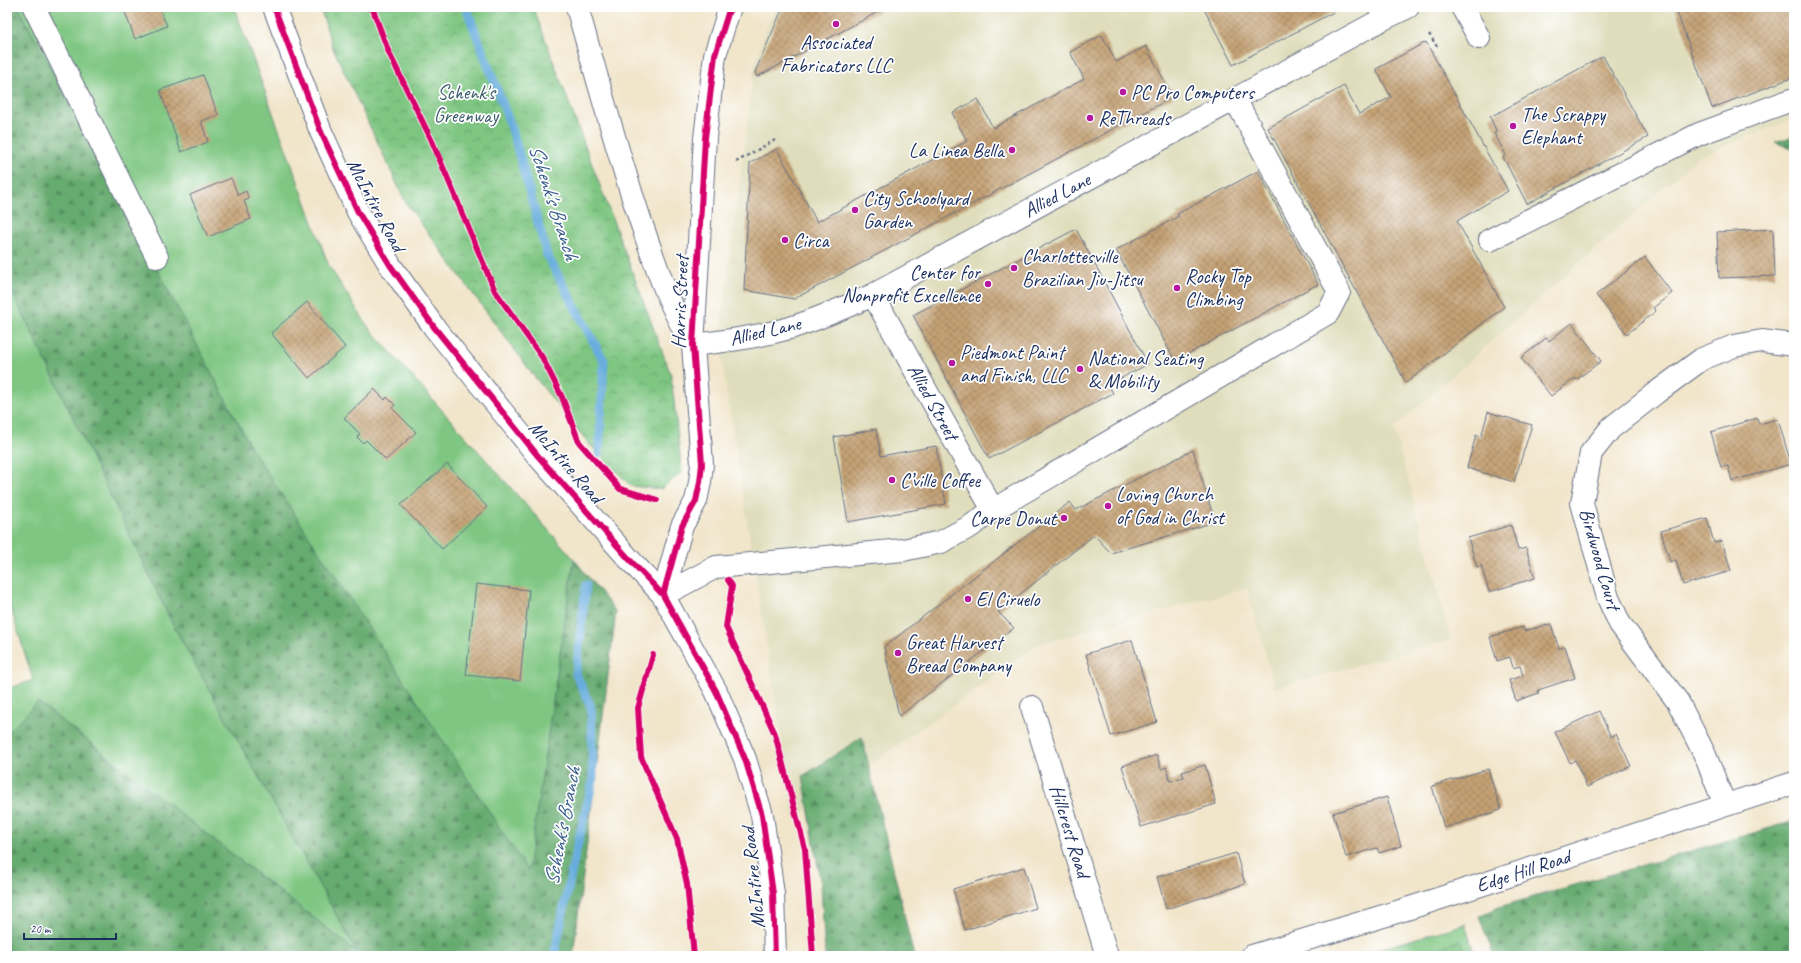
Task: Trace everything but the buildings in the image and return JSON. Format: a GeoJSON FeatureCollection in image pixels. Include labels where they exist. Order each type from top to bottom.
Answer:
{"type":"FeatureCollection","features":[{"type":"Feature","properties":{"kind":"street"},"geometry":{"type":"LineString","coordinates":[[34,7],[157,257]]}},
{"type":"Feature","properties":{"kind":"street","name":"McIntire Road"},"geometry":{"type":"LineString","coordinates":[[274,7],[321,132],[358,212],[390,265],[434,327],[538,456],[623,553],[663,595],[716,691],[744,759],[762,815],[773,894],[775,956]]}},
{"type":"Feature","properties":{"kind":"street"},"geometry":{"type":"LineString","coordinates":[[577,7],[629,188],[652,256],[684,331],[693,345]]}},
{"type":"Feature","properties":{"kind":"street","name":"Harris Street"},"geometry":{"type":"LineString","coordinates":[[663,595],[682,526],[696,501],[700,482],[702,464],[693,345],[706,130],[715,55],[730,7]]}},
{"type":"Feature","properties":{"kind":"street","name":"Allied Lane"},"geometry":{"type":"LineString","coordinates":[[693,345],[747,338],[790,328],[873,295],[1408,7]]}},
{"type":"Feature","properties":{"kind":"street"},"geometry":{"type":"LineString","coordinates":[[1462,7],[1479,38]]}},
{"type":"Feature","properties":{"kind":"street"},"geometry":{"type":"LineString","coordinates":[[663,595],[716,567],[903,550],[941,542],[971,526],[993,510],[1328,313],[1339,292],[1235,99]]}},
{"type":"Feature","properties":{"kind":"street"},"geometry":{"type":"LineString","coordinates":[[1490,240],[1699,134],[1794,99]]}},
{"type":"Feature","properties":{"kind":"street","name":"Allied Street"},"geometry":{"type":"LineString","coordinates":[[873,295],[993,510]]}},
{"type":"Feature","properties":{"kind":"street","name":"Birdwood Court"},"geometry":{"type":"LineString","coordinates":[[1725,805],[1705,755],[1678,702],[1620,624],[1608,598],[1582,503],[1591,453],[1610,428],[1657,392],[1702,359],[1734,346],[1762,341],[1794,345]]}},
{"type":"Feature","properties":{"kind":"street","name":"Hillcrest Road"},"geometry":{"type":"LineString","coordinates":[[1032,707],[1107,956]]}},
{"type":"Feature","properties":{"kind":"street","name":"Edge Hill Road"},"geometry":{"type":"LineString","coordinates":[[1252,956],[1413,907],[1794,783]]}},
{"type":"Feature","properties":{"kind":"path"},"geometry":{"type":"LineString","coordinates":[[1428,34],[1438,48]]}},
{"type":"Feature","properties":{"kind":"path"},"geometry":{"type":"LineString","coordinates":[[736,162],[775,140]]}},
{"type":"Feature","properties":{"kind":"shaded area"},"geometry":{"type":"Polygon","coordinates":[[[777,7],[1794,7],[1794,118],[1698,157],[1394,428],[1451,640],[1275,688],[1247,588],[1039,644],[794,819],[719,342],[755,62],[769,22],[777,7]]]}},
{"type":"Feature","properties":{"kind":"green space"},"geometry":{"type":"Polygon","coordinates":[[[7,7],[18,7],[253,451],[528,871],[574,559],[616,612],[573,956],[7,956],[7,733],[38,702],[357,952],[173,625],[7,281],[7,7]]]}},
{"type":"Feature","properties":{"kind":"green space"},"geometry":{"type":"Polygon","coordinates":[[[18,7],[234,7],[329,266],[369,328],[574,559],[528,872],[253,451],[18,7]]]}},
{"type":"Feature","properties":{"kind":"green space","name":"Schenk's Greenway"},"geometry":{"type":"Polygon","coordinates":[[[320,7],[533,7],[671,375],[682,472],[661,489],[631,486],[590,445],[533,375],[406,203],[332,46],[320,7]]]}},
{"type":"Feature","properties":{"kind":"green space"},"geometry":{"type":"Polygon","coordinates":[[[1794,136],[1794,150],[1775,142],[1794,136]]]}},
{"type":"Feature","properties":{"kind":"green space"},"geometry":{"type":"Polygon","coordinates":[[[7,281],[173,625],[358,953],[38,702],[7,733],[7,689],[33,680],[7,596],[7,281]]]}},
{"type":"Feature","properties":{"kind":"green space"},"geometry":{"type":"Polygon","coordinates":[[[862,737],[914,956],[825,956],[821,885],[803,776],[862,737]]]}},
{"type":"Feature","properties":{"kind":"green space"},"geometry":{"type":"Polygon","coordinates":[[[1794,821],[1794,956],[1494,956],[1479,916],[1499,907],[1794,821]]]}},
{"type":"Feature","properties":{"kind":"green space"},"geometry":{"type":"Polygon","coordinates":[[[1465,924],[1475,956],[1355,956],[1465,924]]]}},
{"type":"Feature","properties":{"kind":"green space"},"geometry":{"type":"Polygon","coordinates":[[[1461,941],[1465,956],[1412,956],[1461,941]]]}},
{"type":"Feature","properties":{"kind":"waterway","name":"Schenk's Branch"},"geometry":{"type":"LineString","coordinates":[[466,7],[512,129],[547,255],[604,361],[599,453]]}},
{"type":"Feature","properties":{"kind":"waterway","name":"Schenk's Branch"},"geometry":{"type":"LineString","coordinates":[[554,956],[575,855],[593,781],[591,707],[576,674],[586,585]]}},
{"type":"Feature","properties":{"kind":"cycle path"},"geometry":{"type":"LineString","coordinates":[[274,7],[321,132],[358,212],[390,265],[434,327],[538,456],[629,559],[663,595],[716,691],[745,759],[762,815],[773,894],[775,956]]}},
{"type":"Feature","properties":{"kind":"cycle path"},"geometry":{"type":"LineString","coordinates":[[372,7],[389,53],[432,141],[495,291],[542,357],[562,397],[579,442],[620,489],[657,500]]}},
{"type":"Feature","properties":{"kind":"cycle path"},"geometry":{"type":"LineString","coordinates":[[663,595],[682,526],[696,501],[700,482],[702,464],[693,345],[705,138],[715,55],[730,7]]}},
{"type":"Feature","properties":{"kind":"cycle path"},"geometry":{"type":"LineString","coordinates":[[728,580],[732,586],[726,627],[775,734],[805,849],[813,956]]}},
{"type":"Feature","properties":{"kind":"cycle path"},"geometry":{"type":"LineString","coordinates":[[653,655],[638,708],[641,757],[677,839],[687,884],[694,956]]}},
{"type":"Feature","properties":{"kind":"place","name":"Associated Fabricators LLC"},"geometry":{"type":"Point","coordinates":[836,24]}},
{"type":"Feature","properties":{"kind":"place","name":"PC Pro Computers"},"geometry":{"type":"Point","coordinates":[1123,92]}},
{"type":"Feature","properties":{"kind":"place","name":"ReThreads"},"geometry":{"type":"Point","coordinates":[1090,118]}},
{"type":"Feature","properties":{"kind":"place","name":"The Scrappy Elephant"},"geometry":{"type":"Point","coordinates":[1513,126]}},
{"type":"Feature","properties":{"kind":"place","name":"La Linea Bella"},"geometry":{"type":"Point","coordinates":[1012,150]}},
{"type":"Feature","properties":{"kind":"place","name":"City Schoolyard Garden"},"geometry":{"type":"Point","coordinates":[855,210]}},
{"type":"Feature","properties":{"kind":"place","name":"Circa"},"geometry":{"type":"Point","coordinates":[785,240]}},
{"type":"Feature","properties":{"kind":"place","name":"Charlottesville Brazilian Jiu-Jitsu"},"geometry":{"type":"Point","coordinates":[1014,268]}},
{"type":"Feature","properties":{"kind":"place","name":"Center for Nonprofit Excellence"},"geometry":{"type":"Point","coordinates":[988,284]}},
{"type":"Feature","properties":{"kind":"place","name":"Rocky Top Climbing"},"geometry":{"type":"Point","coordinates":[1177,288]}},
{"type":"Feature","properties":{"kind":"place","name":"Piedmont Paint and Finish, LLC"},"geometry":{"type":"Point","coordinates":[952,363]}},
{"type":"Feature","properties":{"kind":"place","name":"National Seating & Mobility"},"geometry":{"type":"Point","coordinates":[1080,369]}},
{"type":"Feature","properties":{"kind":"place","name":"C’ville Coffee"},"geometry":{"type":"Point","coordinates":[892,480]}},
{"type":"Feature","properties":{"kind":"place","name":"Loving Church of God in Christ"},"geometry":{"type":"Point","coordinates":[1108,506]}},
{"type":"Feature","properties":{"kind":"place","name":"Carpe Donut"},"geometry":{"type":"Point","coordinates":[1064,518]}},
{"type":"Feature","properties":{"kind":"place","name":"El Ciruelo"},"geometry":{"type":"Point","coordinates":[968,599]}},
{"type":"Feature","properties":{"kind":"place","name":"Great Harvest Bread Company"},"geometry":{"type":"Point","coordinates":[898,653]}}]}
